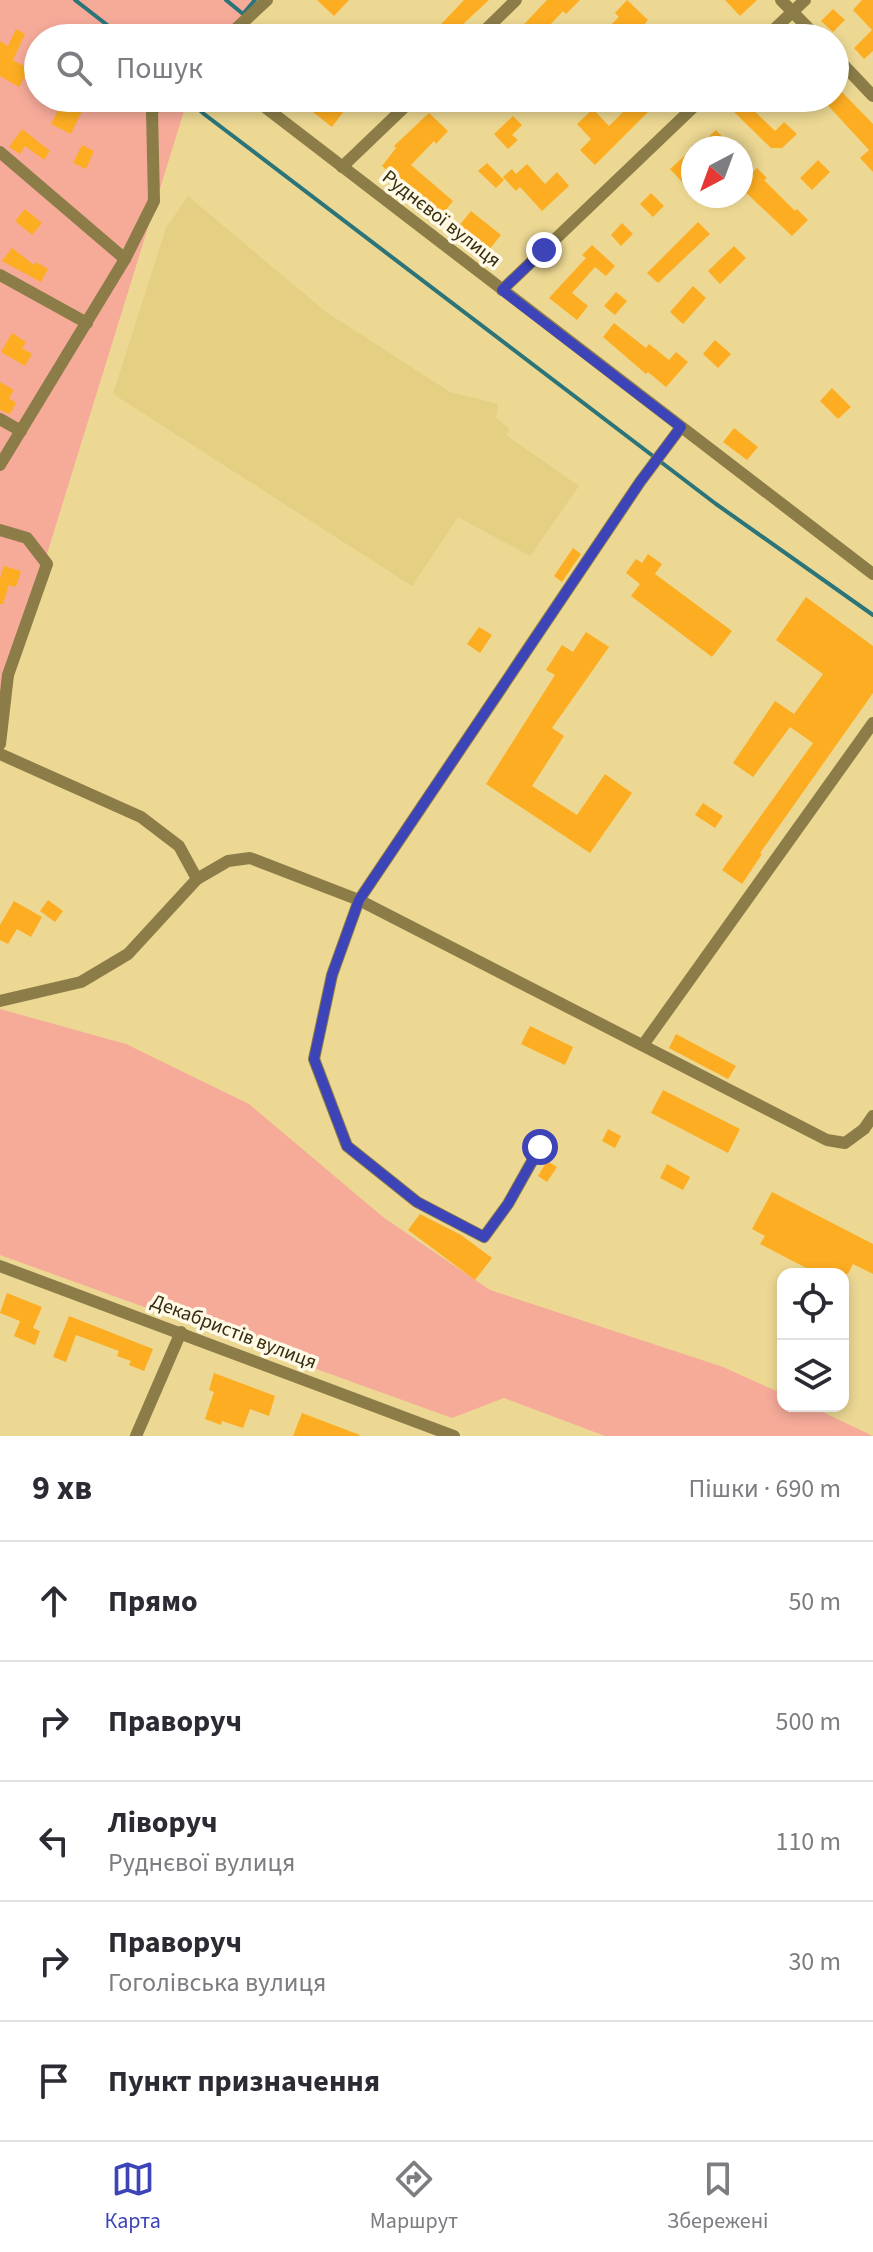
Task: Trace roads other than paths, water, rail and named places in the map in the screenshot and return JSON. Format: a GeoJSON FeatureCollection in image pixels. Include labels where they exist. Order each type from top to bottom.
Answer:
{"type":"FeatureCollection","features":[{"type":"Feature","properties":{"kind":"street"},"geometry":{"type":"LineString","coordinates":[[241,24],[267,0]]}},
{"type":"Feature","properties":{"kind":"street"},"geometry":{"type":"LineString","coordinates":[[491,24],[516,0]]}},
{"type":"Feature","properties":{"kind":"street"},"geometry":{"type":"LineString","coordinates":[[781,0],[805,24]]}},
{"type":"Feature","properties":{"kind":"street"},"geometry":{"type":"LineString","coordinates":[[780,24],[805,0]]}},
{"type":"Feature","properties":{"kind":"street"},"geometry":{"type":"LineString","coordinates":[[849,71],[873,96]]}},
{"type":"Feature","properties":{"kind":"street"},"geometry":{"type":"LineString","coordinates":[[0,465],[125,259],[154,201],[152,112]]}},
{"type":"Feature","properties":{"kind":"street","name":"Руднєвої вулиця"},"geometry":{"type":"LineString","coordinates":[[271,112],[873,574]]}},
{"type":"Feature","properties":{"kind":"street"},"geometry":{"type":"LineString","coordinates":[[342,167],[399,112]]}},
{"type":"Feature","properties":{"kind":"street"},"geometry":{"type":"LineString","coordinates":[[502,290],[688,112]]}},
{"type":"Feature","properties":{"kind":"street"},"geometry":{"type":"LineString","coordinates":[[0,152],[125,259]]}},
{"type":"Feature","properties":{"kind":"street"},"geometry":{"type":"LineString","coordinates":[[0,275],[87,323]]}},
{"type":"Feature","properties":{"kind":"street"},"geometry":{"type":"LineString","coordinates":[[0,419],[21,431]]}},
{"type":"Feature","properties":{"kind":"street"},"geometry":{"type":"LineString","coordinates":[[540,1147],[508,1204],[484,1237],[417,1202],[347,1146],[314,1059],[332,975],[359,900],[640,482],[681,427]]}},
{"type":"Feature","properties":{"kind":"street"},"geometry":{"type":"LineString","coordinates":[[0,530],[27,538],[47,564],[4,674],[0,744]]}},
{"type":"Feature","properties":{"kind":"street"},"geometry":{"type":"LineString","coordinates":[[643,1045],[873,723]]}},
{"type":"Feature","properties":{"kind":"street"},"geometry":{"type":"LineString","coordinates":[[0,754],[141,817],[179,846],[197,879]]}},
{"type":"Feature","properties":{"kind":"street"},"geometry":{"type":"LineString","coordinates":[[0,1001],[81,982],[128,954],[197,879],[228,861],[250,858],[359,900],[827,1140],[845,1143],[864,1129],[873,1116]]}},
{"type":"Feature","properties":{"kind":"street","name":"Декабристів вулиця"},"geometry":{"type":"LineString","coordinates":[[0,1266],[450,1435]]}},
{"type":"Feature","properties":{"kind":"street"},"geometry":{"type":"LineString","coordinates":[[136,1436],[181,1332]]}},
{"type":"Feature","properties":{"kind":"waterway"},"geometry":{"type":"LineString","coordinates":[[75,0],[106,24]]}},
{"type":"Feature","properties":{"kind":"waterway"},"geometry":{"type":"LineString","coordinates":[[226,0],[243,14],[255,0]]}},
{"type":"Feature","properties":{"kind":"waterway"},"geometry":{"type":"LineString","coordinates":[[202,112],[716,504],[873,615]]}}]}
